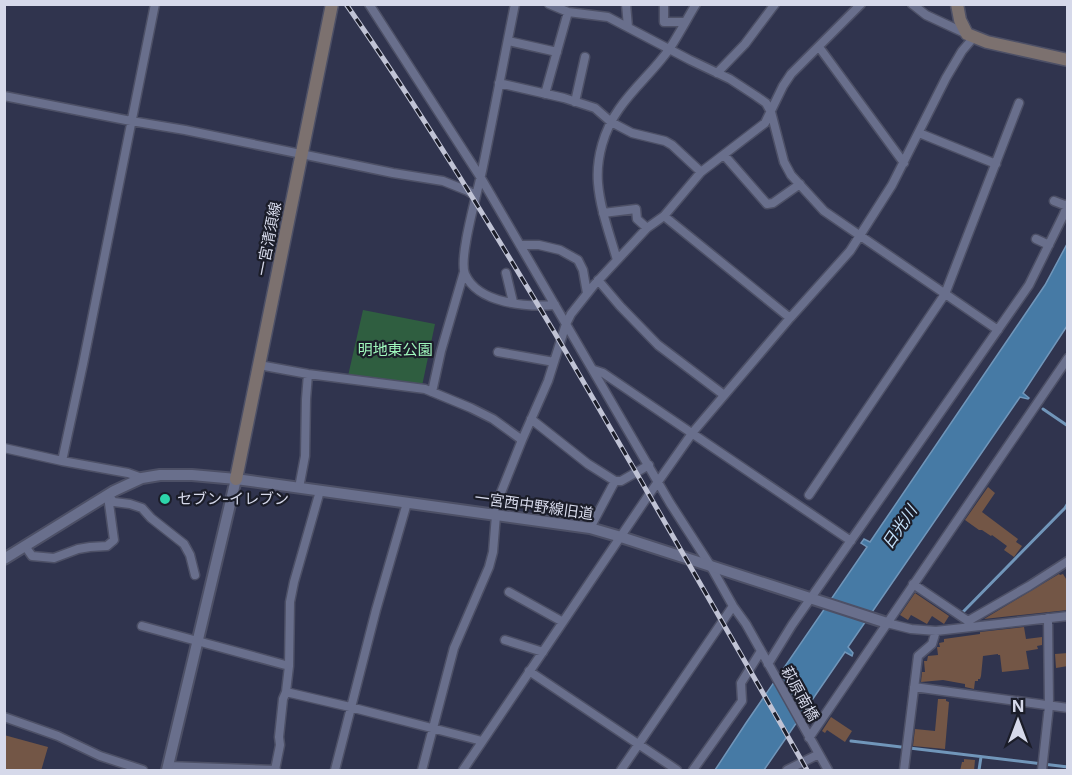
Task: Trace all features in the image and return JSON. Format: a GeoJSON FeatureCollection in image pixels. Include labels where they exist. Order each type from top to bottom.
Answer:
{"type":"FeatureCollection","features":[{"type":"Feature","properties":{"kind":"main road","name":"一宮清須線"},"geometry":{"type":"LineString","coordinates":[[236,479],[332,4]]}},
{"type":"Feature","properties":{"kind":"main road"},"geometry":{"type":"LineString","coordinates":[[957,4],[960,20],[970,35],[987,42],[1068,60]]}},
{"type":"Feature","properties":{"kind":"street"},"geometry":{"type":"LineString","coordinates":[[62,461],[155,4]]}},
{"type":"Feature","properties":{"kind":"street","name":"萩原南橋"},"geometry":{"type":"LineString","coordinates":[[369,4],[481,178],[670,503],[746,624],[828,771]]}},
{"type":"Feature","properties":{"kind":"street"},"geometry":{"type":"LineString","coordinates":[[432,392],[441,351],[464,272],[466,243],[515,4]]}},
{"type":"Feature","properties":{"kind":"street"},"geometry":{"type":"LineString","coordinates":[[549,4],[568,12],[608,17],[730,79],[766,103],[771,112],[784,162],[791,175],[824,211],[998,330]]}},
{"type":"Feature","properties":{"kind":"street"},"geometry":{"type":"LineString","coordinates":[[626,4],[628,27]]}},
{"type":"Feature","properties":{"kind":"street"},"geometry":{"type":"LineString","coordinates":[[664,4],[663,22],[685,22]]}},
{"type":"Feature","properties":{"kind":"street"},"geometry":{"type":"LineString","coordinates":[[617,260],[603,213],[598,182],[599,159],[603,142],[619,108],[669,49],[696,4]]}},
{"type":"Feature","properties":{"kind":"street"},"geometry":{"type":"LineString","coordinates":[[717,73],[745,44],[775,4]]}},
{"type":"Feature","properties":{"kind":"street"},"geometry":{"type":"LineString","coordinates":[[422,771],[454,648],[494,552],[494,515],[522,440],[548,381],[571,314],[598,280],[647,228],[664,216],[701,172],[765,123],[791,75],[861,4]]}},
{"type":"Feature","properties":{"kind":"street"},"geometry":{"type":"LineString","coordinates":[[463,771],[693,432],[850,250],[892,185],[970,35],[926,15],[912,4]]}},
{"type":"Feature","properties":{"kind":"street"},"geometry":{"type":"LineString","coordinates":[[545,94],[568,12]]}},
{"type":"Feature","properties":{"kind":"street"},"geometry":{"type":"LineString","coordinates":[[508,40],[557,52]]}},
{"type":"Feature","properties":{"kind":"street"},"geometry":{"type":"LineString","coordinates":[[819,47],[904,163]]}},
{"type":"Feature","properties":{"kind":"street"},"geometry":{"type":"LineString","coordinates":[[576,102],[585,57]]}},
{"type":"Feature","properties":{"kind":"street"},"geometry":{"type":"LineString","coordinates":[[499,83],[595,108],[611,122],[632,133],[665,141],[672,145],[701,172]]}},
{"type":"Feature","properties":{"kind":"street"},"geometry":{"type":"LineString","coordinates":[[4,96],[443,182],[476,196]]}},
{"type":"Feature","properties":{"kind":"street"},"geometry":{"type":"LineString","coordinates":[[809,495],[945,294],[1019,103]]}},
{"type":"Feature","properties":{"kind":"street"},"geometry":{"type":"LineString","coordinates":[[919,133],[996,164]]}},
{"type":"Feature","properties":{"kind":"street"},"geometry":{"type":"LineString","coordinates":[[724,155],[767,204],[773,203],[800,184]]}},
{"type":"Feature","properties":{"kind":"street"},"geometry":{"type":"LineString","coordinates":[[768,664],[792,625],[1029,285],[1067,205],[1054,201]]}},
{"type":"Feature","properties":{"kind":"street"},"geometry":{"type":"LineString","coordinates":[[603,213],[636,209],[637,219],[647,228]]}},
{"type":"Feature","properties":{"kind":"street"},"geometry":{"type":"LineString","coordinates":[[664,216],[790,318]]}},
{"type":"Feature","properties":{"kind":"street"},"geometry":{"type":"LineString","coordinates":[[1036,239],[1048,245]]}},
{"type":"Feature","properties":{"kind":"street"},"geometry":{"type":"LineString","coordinates":[[520,245],[549,247],[578,260],[583,270],[587,293]]}},
{"type":"Feature","properties":{"kind":"street"},"geometry":{"type":"LineString","coordinates":[[464,272],[483,294],[504,302],[534,306],[555,305]]}},
{"type":"Feature","properties":{"kind":"street"},"geometry":{"type":"LineString","coordinates":[[506,273],[513,302]]}},
{"type":"Feature","properties":{"kind":"street"},"geometry":{"type":"LineString","coordinates":[[598,280],[658,345],[724,395]]}},
{"type":"Feature","properties":{"kind":"street"},"geometry":{"type":"LineString","coordinates":[[498,352],[554,362]]}},
{"type":"Feature","properties":{"kind":"street"},"geometry":{"type":"LineString","coordinates":[[809,738],[1068,358]]}},
{"type":"Feature","properties":{"kind":"street"},"geometry":{"type":"LineString","coordinates":[[259,365],[308,374],[425,389],[493,419],[522,440]]}},
{"type":"Feature","properties":{"kind":"street"},"geometry":{"type":"LineString","coordinates":[[594,370],[603,373],[693,432],[851,542]]}},
{"type":"Feature","properties":{"kind":"street"},"geometry":{"type":"LineString","coordinates":[[299,488],[305,456],[308,374]]}},
{"type":"Feature","properties":{"kind":"street"},"geometry":{"type":"LineString","coordinates":[[531,419],[588,464],[615,481],[621,481],[649,465]]}},
{"type":"Feature","properties":{"kind":"street"},"geometry":{"type":"LineString","coordinates":[[4,448],[128,473],[142,478]]}},
{"type":"Feature","properties":{"kind":"street","name":"一宮西中野線旧道"},"geometry":{"type":"LineString","coordinates":[[4,559],[142,478],[160,475],[192,475],[236,479],[590,528],[911,629],[936,632],[969,625],[1068,616]]}},
{"type":"Feature","properties":{"kind":"street"},"geometry":{"type":"LineString","coordinates":[[236,479],[167,768],[275,770],[289,666],[290,602],[320,491]]}},
{"type":"Feature","properties":{"kind":"street"},"geometry":{"type":"LineString","coordinates":[[590,528],[615,481]]}},
{"type":"Feature","properties":{"kind":"street"},"geometry":{"type":"LineString","coordinates":[[25,546],[32,556],[54,558],[78,549],[107,546],[114,540],[108,496]]}},
{"type":"Feature","properties":{"kind":"street"},"geometry":{"type":"LineString","coordinates":[[108,496],[114,502],[142,508],[184,544],[190,555],[195,574]]}},
{"type":"Feature","properties":{"kind":"street"},"geometry":{"type":"LineString","coordinates":[[334,771],[406,503]]}},
{"type":"Feature","properties":{"kind":"street"},"geometry":{"type":"LineString","coordinates":[[913,584],[969,625],[1068,561]]}},
{"type":"Feature","properties":{"kind":"street"},"geometry":{"type":"LineString","coordinates":[[509,592],[563,622]]}},
{"type":"Feature","properties":{"kind":"street"},"geometry":{"type":"LineString","coordinates":[[621,771],[733,606]]}},
{"type":"Feature","properties":{"kind":"street"},"geometry":{"type":"LineString","coordinates":[[1042,771],[1049,706],[1048,618]]}},
{"type":"Feature","properties":{"kind":"street"},"geometry":{"type":"LineString","coordinates":[[142,626],[289,666]]}},
{"type":"Feature","properties":{"kind":"street"},"geometry":{"type":"LineString","coordinates":[[904,771],[918,656],[932,644],[936,632]]}},
{"type":"Feature","properties":{"kind":"street"},"geometry":{"type":"LineString","coordinates":[[505,640],[543,652]]}},
{"type":"Feature","properties":{"kind":"street"},"geometry":{"type":"LineString","coordinates":[[693,771],[742,701],[741,683],[761,651]]}},
{"type":"Feature","properties":{"kind":"street"},"geometry":{"type":"LineString","coordinates":[[529,671],[677,771]]}},
{"type":"Feature","properties":{"kind":"street"},"geometry":{"type":"LineString","coordinates":[[914,687],[1068,708]]}},
{"type":"Feature","properties":{"kind":"street"},"geometry":{"type":"LineString","coordinates":[[286,692],[350,706],[482,741]]}},
{"type":"Feature","properties":{"kind":"street"},"geometry":{"type":"LineString","coordinates":[[4,717],[58,736],[100,756],[143,771]]}},
{"type":"Feature","properties":{"kind":"street"},"geometry":{"type":"LineString","coordinates":[[788,771],[819,754]]}},
{"type":"Feature","properties":{"kind":"green space","name":"明地東公園"},"geometry":{"type":"Polygon","coordinates":[[[363,310],[435,324],[422,386],[348,376],[363,310]]]}},
{"type":"Feature","properties":{"kind":"water","name":"日光川"},"geometry":{"type":"Polygon","coordinates":[[[1067,244],[1067,326],[1023,393],[1029,398],[1020,397],[848,647],[853,653],[852,656],[845,652],[764,770],[715,770],[867,547],[861,543],[864,539],[870,542],[1045,285],[1067,244]]]}},
{"type":"Feature","properties":{"kind":"building"},"geometry":{"type":"Polygon","coordinates":[[[988,487],[995,493],[982,512],[1018,539],[1016,542],[1022,546],[1014,557],[1004,550],[1007,546],[965,520],[988,487]]]}},
{"type":"Feature","properties":{"kind":"building"},"geometry":{"type":"Polygon","coordinates":[[[1059,574],[1063,574],[1068,582],[1068,610],[984,619],[1059,574]]]}},
{"type":"Feature","properties":{"kind":"building"},"geometry":{"type":"Polygon","coordinates":[[[915,593],[949,616],[944,624],[932,616],[927,624],[911,615],[908,620],[900,615],[915,593]]]}},
{"type":"Feature","properties":{"kind":"building"},"geometry":{"type":"Polygon","coordinates":[[[1024,627],[1026,639],[1042,637],[1042,645],[1037,646],[1038,649],[1026,651],[1029,669],[1002,672],[998,654],[983,656],[981,676],[978,681],[975,681],[974,689],[965,687],[965,684],[943,680],[921,682],[922,672],[925,672],[924,661],[927,661],[928,656],[938,655],[937,647],[940,647],[939,643],[944,642],[944,639],[1024,627]]]}},
{"type":"Feature","properties":{"kind":"building"},"geometry":{"type":"Polygon","coordinates":[[[1068,653],[1068,666],[1056,668],[1055,654],[1068,653]]]}},
{"type":"Feature","properties":{"kind":"building"},"geometry":{"type":"Polygon","coordinates":[[[938,699],[946,699],[949,702],[945,749],[913,746],[915,729],[935,731],[938,699]]]}},
{"type":"Feature","properties":{"kind":"building"},"geometry":{"type":"Polygon","coordinates":[[[831,717],[852,731],[845,742],[827,730],[825,733],[822,731],[831,717]]]}},
{"type":"Feature","properties":{"kind":"building"},"geometry":{"type":"Polygon","coordinates":[[[4,735],[48,747],[41,771],[4,771],[4,735]]]}},
{"type":"Feature","properties":{"kind":"building"},"geometry":{"type":"Polygon","coordinates":[[[964,759],[975,760],[974,771],[960,771],[964,759]]]}},
{"type":"Feature","properties":{"kind":"waterway"},"geometry":{"type":"LineString","coordinates":[[1043,409],[1068,426]]}},
{"type":"Feature","properties":{"kind":"waterway"},"geometry":{"type":"LineString","coordinates":[[962,613],[1068,503]]}},
{"type":"Feature","properties":{"kind":"waterway"},"geometry":{"type":"LineString","coordinates":[[851,741],[1068,767]]}},
{"type":"Feature","properties":{"kind":"waterway"},"geometry":{"type":"LineString","coordinates":[[979,770],[981,757]]}},
{"type":"Feature","properties":{"kind":"railway"},"geometry":{"type":"LineString","coordinates":[[346,4],[427,125],[528,289],[807,770]]}},
{"type":"Feature","properties":{"kind":"place","name":"セブン-イレブン"},"geometry":{"type":"Point","coordinates":[165,499]}}]}
